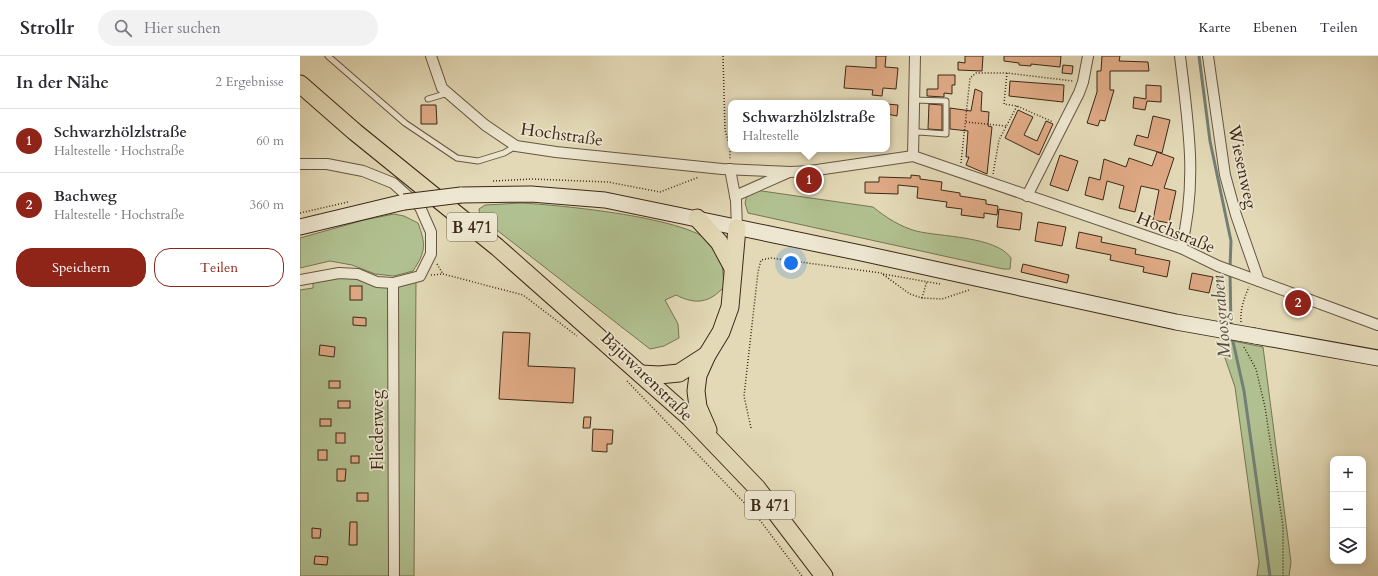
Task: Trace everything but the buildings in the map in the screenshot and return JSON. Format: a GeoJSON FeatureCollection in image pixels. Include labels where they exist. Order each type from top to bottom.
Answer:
{"type":"FeatureCollection","features":[{"type":"Feature","properties":{"kind":"highway","name":"B 471"},"geometry":{"type":"LineString","coordinates":[[300,84],[355,132],[497,247],[634,377],[712,440],[757,488],[824,576]]}},
{"type":"Feature","properties":{"kind":"highway"},"geometry":{"type":"LineString","coordinates":[[697,218],[719,242],[733,268]]}},
{"type":"Feature","properties":{"kind":"highway"},"geometry":{"type":"LineString","coordinates":[[712,440],[698,407],[696,391],[698,375],[707,355],[721,332],[730,307],[737,228]]}},
{"type":"Feature","properties":{"kind":"highway"},"geometry":{"type":"LineString","coordinates":[[634,377],[679,372],[707,355]]}},
{"type":"Feature","properties":{"kind":"main road"},"geometry":{"type":"LineString","coordinates":[[300,228],[404,202],[461,195],[531,194],[605,200],[697,218],[928,275],[1221,330],[1249,340],[1378,358]]}},
{"type":"Feature","properties":{"kind":"street","name":"Hochstraße"},"geometry":{"type":"LineString","coordinates":[[431,56],[442,88],[485,125],[516,146],[556,152],[730,169],[791,172],[816,170],[913,156],[991,184],[1182,248],[1218,266],[1240,274],[1254,283],[1378,325]]}},
{"type":"Feature","properties":{"kind":"street"},"geometry":{"type":"LineString","coordinates":[[913,156],[915,56]]}},
{"type":"Feature","properties":{"kind":"street"},"geometry":{"type":"LineString","coordinates":[[1027,196],[1083,82],[1088,56]]}},
{"type":"Feature","properties":{"kind":"street"},"geometry":{"type":"LineString","coordinates":[[1180,56],[1190,137],[1191,182],[1189,220],[1182,248]]}},
{"type":"Feature","properties":{"kind":"street","name":"Wiesenweg"},"geometry":{"type":"LineString","coordinates":[[1208,56],[1225,175],[1254,283]]}},
{"type":"Feature","properties":{"kind":"street"},"geometry":{"type":"LineString","coordinates":[[300,164],[327,164],[363,171],[393,184],[420,207],[431,232],[431,254],[420,276],[393,283],[377,282],[358,274],[339,273],[300,280]]}},
{"type":"Feature","properties":{"kind":"street"},"geometry":{"type":"LineString","coordinates":[[730,169],[735,196],[737,228]]}},
{"type":"Feature","properties":{"kind":"street"},"geometry":{"type":"LineString","coordinates":[[735,196],[791,172]]}},
{"type":"Feature","properties":{"kind":"street","name":"Fliederweg"},"geometry":{"type":"LineString","coordinates":[[393,283],[394,576]]}},
{"type":"Feature","properties":{"kind":"lane"},"geometry":{"type":"LineString","coordinates":[[328,56],[405,123],[457,158],[478,160],[504,153],[516,146]]}},
{"type":"Feature","properties":{"kind":"lane"},"geometry":{"type":"LineString","coordinates":[[428,99],[448,93]]}},
{"type":"Feature","properties":{"kind":"lane"},"geometry":{"type":"LineString","coordinates":[[914,100],[946,100],[946,134],[919,132],[914,134]]}},
{"type":"Feature","properties":{"kind":"path"},"geometry":{"type":"LineString","coordinates":[[723,56],[725,130],[728,140]]}},
{"type":"Feature","properties":{"kind":"path"},"geometry":{"type":"LineString","coordinates":[[960,172],[970,78],[976,73],[1007,73],[1083,82]]}},
{"type":"Feature","properties":{"kind":"path"},"geometry":{"type":"LineString","coordinates":[[1007,73],[1004,104],[1017,106],[1062,126]]}},
{"type":"Feature","properties":{"kind":"path"},"geometry":{"type":"LineString","coordinates":[[991,184],[999,140],[1017,106]]}},
{"type":"Feature","properties":{"kind":"path"},"geometry":{"type":"LineString","coordinates":[[966,122],[1006,126]]}},
{"type":"Feature","properties":{"kind":"path"},"geometry":{"type":"LineString","coordinates":[[730,152],[730,169]]}},
{"type":"Feature","properties":{"kind":"path"},"geometry":{"type":"LineString","coordinates":[[488,182],[532,179],[608,182],[660,192],[701,176]]}},
{"type":"Feature","properties":{"kind":"path"},"geometry":{"type":"LineString","coordinates":[[751,428],[744,396],[758,272],[761,260],[771,258],[881,273],[928,275],[942,284]]}},
{"type":"Feature","properties":{"kind":"path"},"geometry":{"type":"LineString","coordinates":[[881,273],[910,294],[922,298],[942,299],[971,289],[964,288]]}},
{"type":"Feature","properties":{"kind":"path","name":"Bajuwarenstraße"},"geometry":{"type":"LineString","coordinates":[[420,276],[443,274],[523,295],[580,339]]}},
{"type":"Feature","properties":{"kind":"path"},"geometry":{"type":"LineString","coordinates":[[922,298],[928,275]]}},
{"type":"Feature","properties":{"kind":"path"},"geometry":{"type":"LineString","coordinates":[[1241,326],[1240,316],[1244,296],[1254,283]]}},
{"type":"Feature","properties":{"kind":"path"},"geometry":{"type":"LineString","coordinates":[[1249,340],[1265,407],[1283,526],[1283,576]]}},
{"type":"Feature","properties":{"kind":"path","name":"Bajuwarenstraße"},"geometry":{"type":"LineString","coordinates":[[634,377],[756,514],[802,576]]}},
{"type":"Feature","properties":{"kind":"green space"},"geometry":{"type":"Polygon","coordinates":[[[755,190],[873,207],[893,221],[916,231],[967,238],[993,245],[1004,251],[1011,258],[1010,269],[1003,269],[748,213],[745,203],[747,195],[755,190]]]}},
{"type":"Feature","properties":{"kind":"green space"},"geometry":{"type":"Polygon","coordinates":[[[521,203],[564,206],[624,214],[681,227],[702,236],[715,246],[720,256],[724,287],[713,296],[702,301],[690,300],[676,295],[665,300],[678,324],[679,338],[664,346],[650,349],[480,217],[479,209],[485,205],[521,203]]]}},
{"type":"Feature","properties":{"kind":"green space"},"geometry":{"type":"Polygon","coordinates":[[[394,214],[404,216],[418,223],[421,231],[423,243],[422,253],[413,271],[394,276],[375,274],[352,265],[330,261],[300,268],[300,238],[364,220],[394,214]]]}},
{"type":"Feature","properties":{"kind":"green space"},"geometry":{"type":"Polygon","coordinates":[[[340,275],[388,286],[390,576],[300,576],[300,290],[313,288],[313,280],[340,275]]]}},
{"type":"Feature","properties":{"kind":"green space"},"geometry":{"type":"Polygon","coordinates":[[[416,280],[414,576],[397,576],[397,285],[416,280]]]}},
{"type":"Feature","properties":{"kind":"green space"},"geometry":{"type":"Polygon","coordinates":[[[1223,339],[1263,347],[1291,562],[1289,576],[1257,576],[1259,562],[1235,387],[1223,352],[1223,339]]]}},
{"type":"Feature","properties":{"kind":"waterway","name":"Moosgraben"},"geometry":{"type":"LineString","coordinates":[[1199,56],[1210,141],[1231,241],[1230,268]]}},
{"type":"Feature","properties":{"kind":"waterway","name":"Moosgraben"},"geometry":{"type":"LineString","coordinates":[[1230,273],[1231,327]]}},
{"type":"Feature","properties":{"kind":"waterway","name":"Moosgraben"},"geometry":{"type":"LineString","coordinates":[[1232,337],[1244,391],[1270,576]]}},
{"type":"Feature","properties":{"kind":"place","name":"Schwarzhölzlstraße"},"geometry":{"type":"Point","coordinates":[809,180]}},
{"type":"Feature","properties":{"kind":"place","name":"Bachweg"},"geometry":{"type":"Point","coordinates":[1298,303]}}]}
